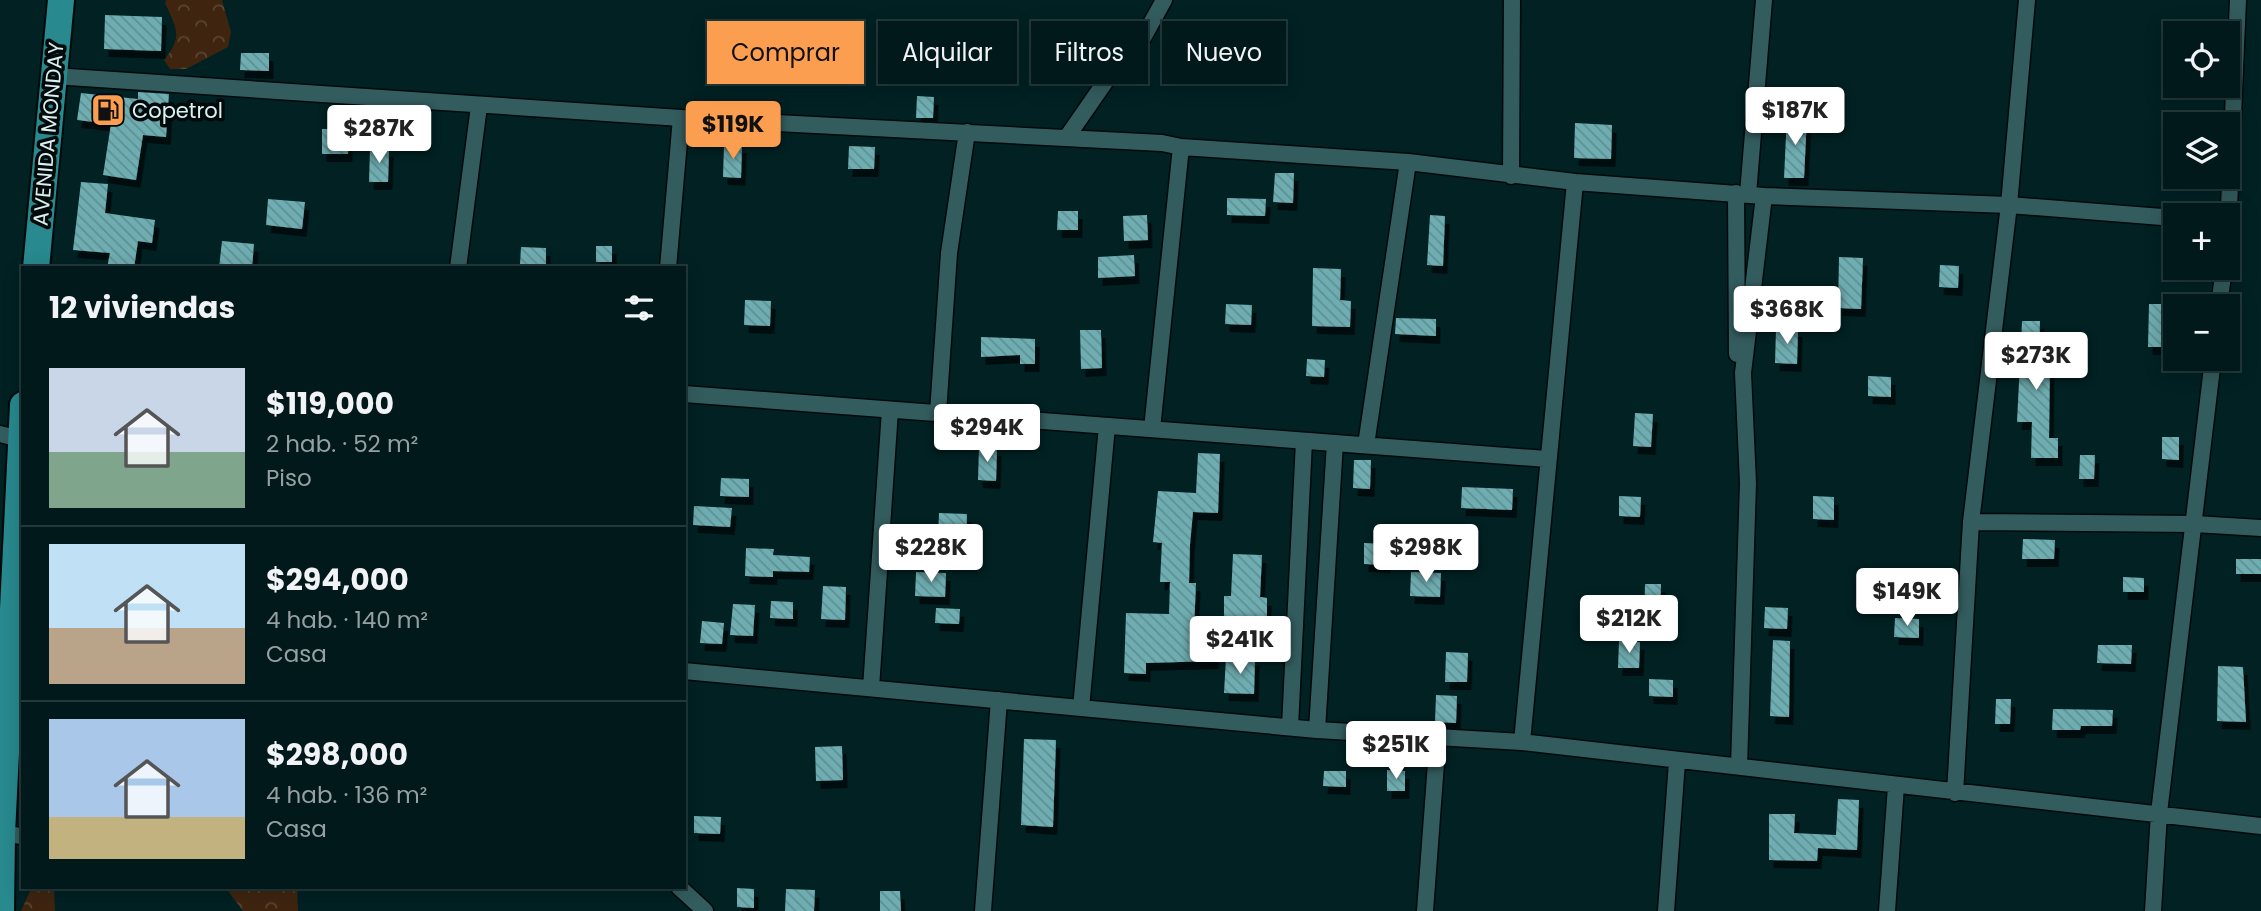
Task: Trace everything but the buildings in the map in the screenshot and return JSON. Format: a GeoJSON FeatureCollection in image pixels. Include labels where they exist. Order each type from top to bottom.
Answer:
{"type":"FeatureCollection","features":[{"type":"Feature","properties":{"kind":"highway","name":"AVENIDA MONDAY"},"geometry":{"type":"LineString","coordinates":[[36,266],[61,0]]}},
{"type":"Feature","properties":{"kind":"highway"},"geometry":{"type":"LineString","coordinates":[[1,911],[12,835],[3,754],[18,609],[10,436],[21,410]]}},
{"type":"Feature","properties":{"kind":"street"},"geometry":{"type":"LineString","coordinates":[[1067,137],[1121,59],[1143,38],[1164,0]]}},
{"type":"Feature","properties":{"kind":"street"},"geometry":{"type":"LineString","coordinates":[[1511,176],[1512,0]]}},
{"type":"Feature","properties":{"kind":"street"},"geometry":{"type":"LineString","coordinates":[[1743,373],[1737,358],[1764,0]]}},
{"type":"Feature","properties":{"kind":"street"},"geometry":{"type":"LineString","coordinates":[[1955,793],[1971,522],[2009,205],[2026,0]]}},
{"type":"Feature","properties":{"kind":"street"},"geometry":{"type":"LineString","coordinates":[[2229,203],[2238,0]]}},
{"type":"Feature","properties":{"kind":"street"},"geometry":{"type":"LineString","coordinates":[[54,76],[479,106],[1067,137],[1408,162],[1576,182],[1750,194],[2009,205],[2163,217]]}},
{"type":"Feature","properties":{"kind":"street"},"geometry":{"type":"LineString","coordinates":[[458,266],[479,106]]}},
{"type":"Feature","properties":{"kind":"street"},"geometry":{"type":"LineString","coordinates":[[668,266],[681,118]]}},
{"type":"Feature","properties":{"kind":"street"},"geometry":{"type":"LineString","coordinates":[[939,413],[949,253],[967,132]]}},
{"type":"Feature","properties":{"kind":"street"},"geometry":{"type":"LineString","coordinates":[[1152,429],[1181,147]]}},
{"type":"Feature","properties":{"kind":"street"},"geometry":{"type":"LineString","coordinates":[[1366,445],[1408,162]]}},
{"type":"Feature","properties":{"kind":"street"},"geometry":{"type":"LineString","coordinates":[[1522,742],[1547,459],[1576,182]]}},
{"type":"Feature","properties":{"kind":"street"},"geometry":{"type":"LineString","coordinates":[[1739,767],[1748,483],[1743,373],[1750,194]]}},
{"type":"Feature","properties":{"kind":"street"},"geometry":{"type":"LineString","coordinates":[[2153,911],[2159,813],[2213,371]]}},
{"type":"Feature","properties":{"kind":"street"},"geometry":{"type":"LineString","coordinates":[[686,394],[1547,459]]}},
{"type":"Feature","properties":{"kind":"street"},"geometry":{"type":"LineString","coordinates":[[871,688],[890,410]]}},
{"type":"Feature","properties":{"kind":"street"},"geometry":{"type":"LineString","coordinates":[[1081,708],[1107,426]]}},
{"type":"Feature","properties":{"kind":"street"},"geometry":{"type":"LineString","coordinates":[[1290,727],[1304,441]]}},
{"type":"Feature","properties":{"kind":"street"},"geometry":{"type":"LineString","coordinates":[[1317,730],[1335,443]]}},
{"type":"Feature","properties":{"kind":"street"},"geometry":{"type":"LineString","coordinates":[[1971,522],[2195,524],[2261,528]]}},
{"type":"Feature","properties":{"kind":"street"},"geometry":{"type":"LineString","coordinates":[[686,671],[1317,730],[1522,742],[1677,762],[2261,826]]}},
{"type":"Feature","properties":{"kind":"street"},"geometry":{"type":"LineString","coordinates":[[983,911],[999,700]]}},
{"type":"Feature","properties":{"kind":"street"},"geometry":{"type":"LineString","coordinates":[[1425,911],[1438,736]]}},
{"type":"Feature","properties":{"kind":"street"},"geometry":{"type":"LineString","coordinates":[[1666,911],[1677,762]]}},
{"type":"Feature","properties":{"kind":"street"},"geometry":{"type":"LineString","coordinates":[[1888,911],[1896,786]]}},
{"type":"Feature","properties":{"kind":"street"},"geometry":{"type":"LineString","coordinates":[[681,889],[705,911]]}},
{"type":"Feature","properties":{"kind":"green space"},"geometry":{"type":"Polygon","coordinates":[[[166,0],[222,0],[231,32],[228,47],[186,69],[170,69],[164,60],[174,45],[176,33],[166,0]]]}},
{"type":"Feature","properties":{"kind":"green space"},"geometry":{"type":"Polygon","coordinates":[[[31,889],[54,889],[55,911],[21,911],[31,889]]]}},
{"type":"Feature","properties":{"kind":"green space"},"geometry":{"type":"Polygon","coordinates":[[[226,889],[297,889],[298,911],[243,911],[226,889]]]}},
{"type":"Feature","properties":{"kind":"place","name":"Copetrol"},"geometry":{"type":"Point","coordinates":[108,110]}}]}
